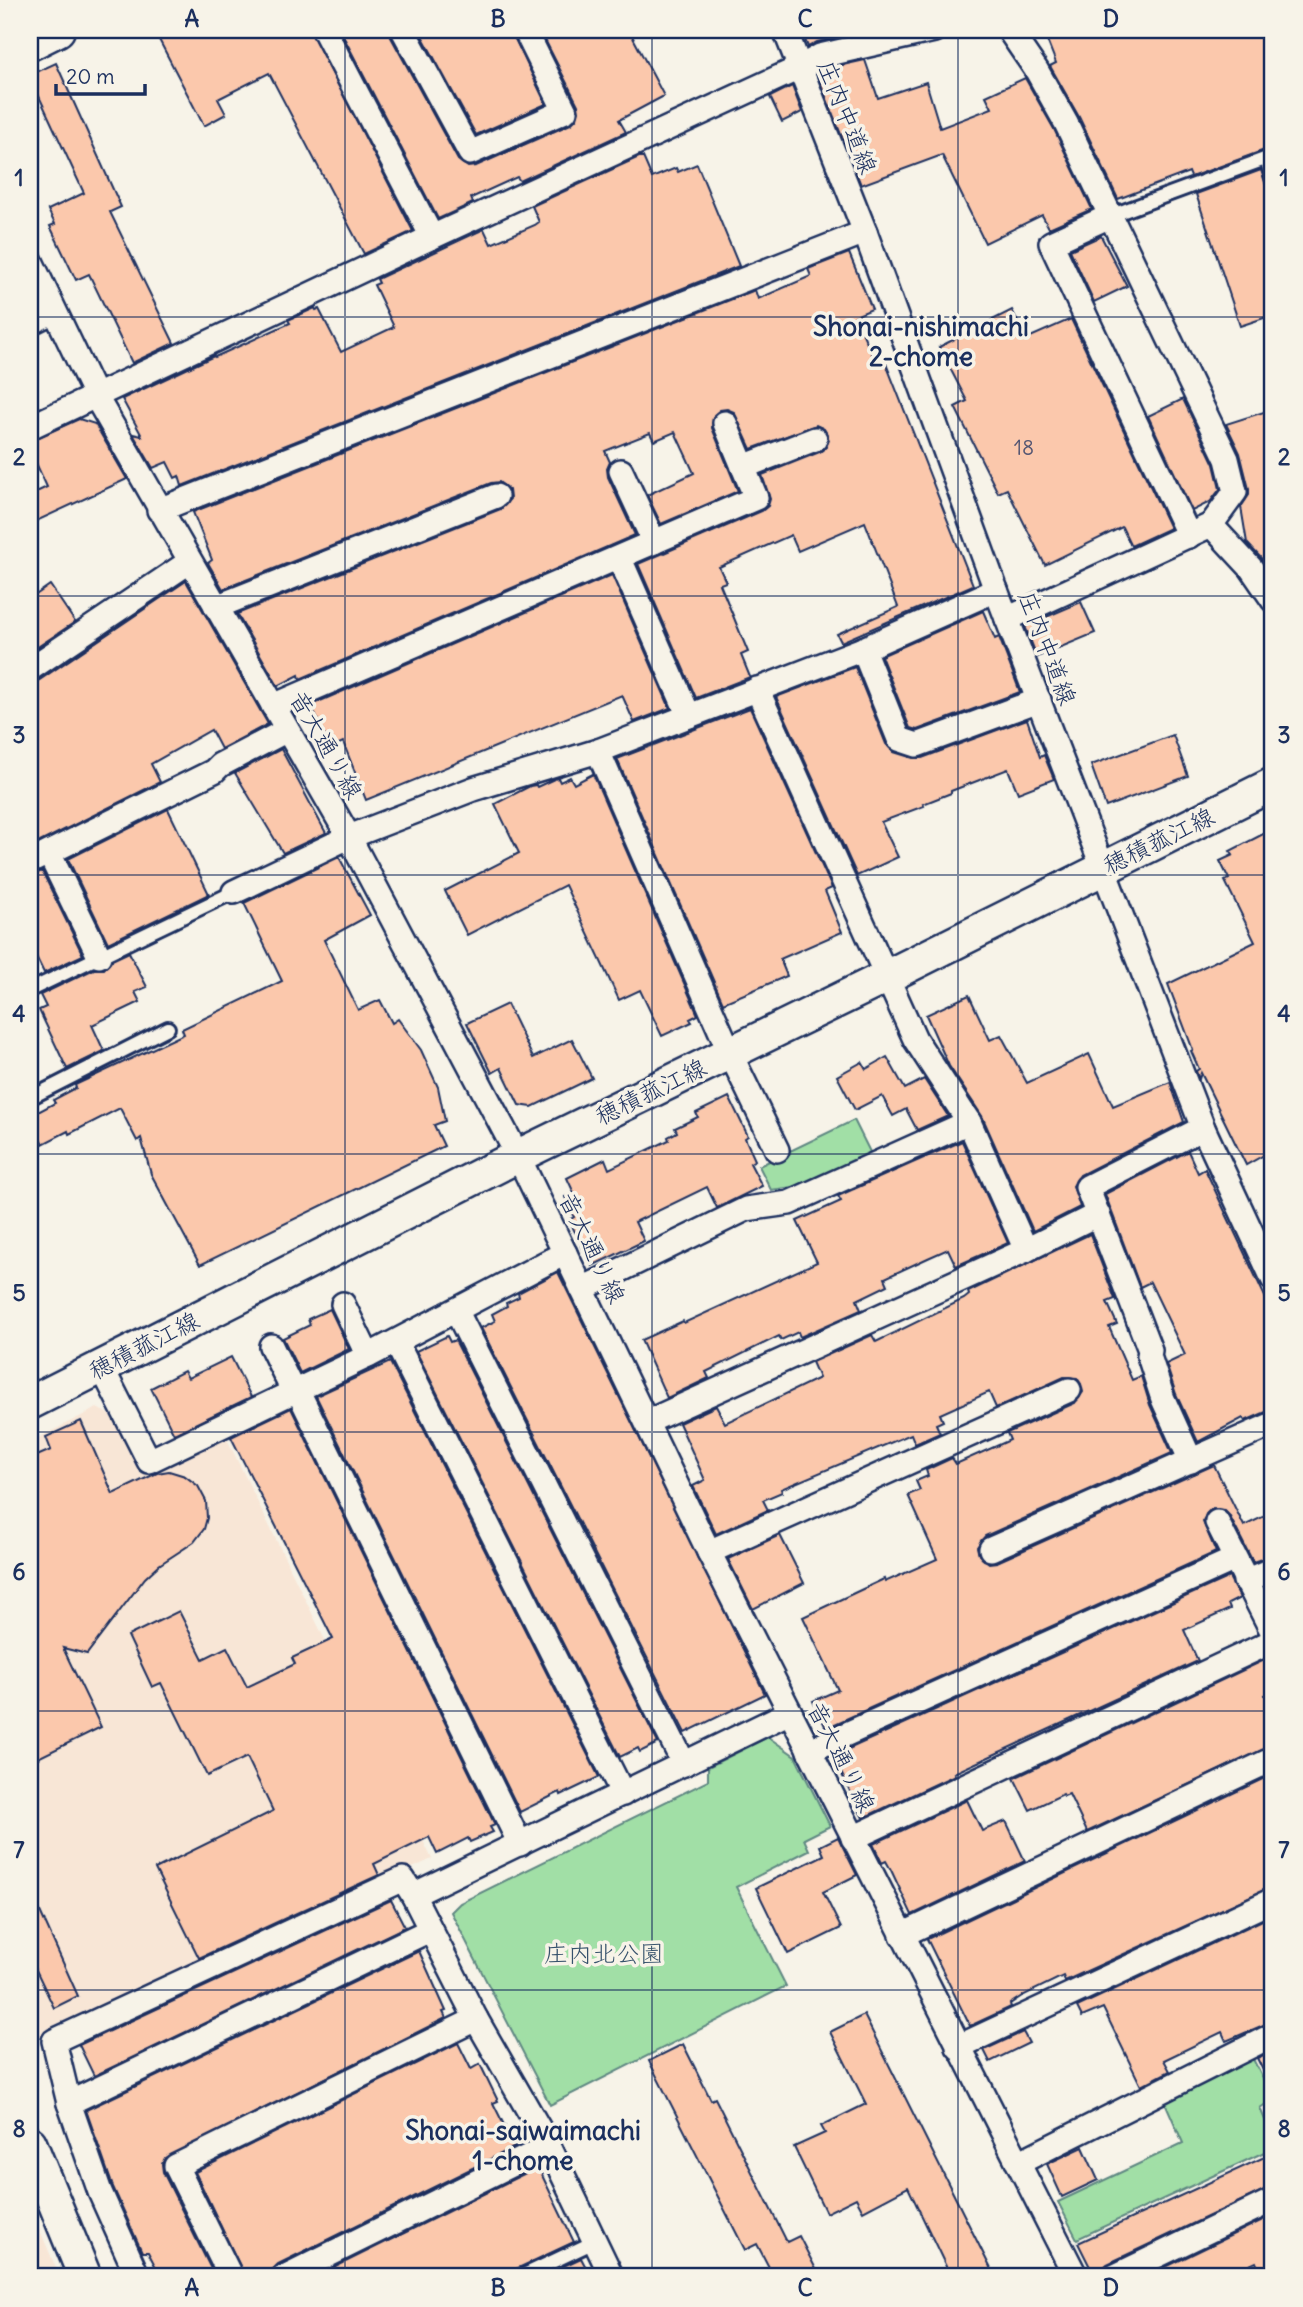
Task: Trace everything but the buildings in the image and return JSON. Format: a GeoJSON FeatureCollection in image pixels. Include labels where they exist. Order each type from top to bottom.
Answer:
{"type":"FeatureCollection","features":[{"type":"Feature","properties":{"kind":"street"},"geometry":{"type":"LineString","coordinates":[[30,44],[58,30]]}},
{"type":"Feature","properties":{"kind":"street"},"geometry":{"type":"LineString","coordinates":[[324,30],[432,237]]}},
{"type":"Feature","properties":{"kind":"street"},"geometry":{"type":"LineString","coordinates":[[403,30],[470,153],[565,111],[525,30]]}},
{"type":"Feature","properties":{"kind":"street","name":"庄内中道線"},"geometry":{"type":"LineString","coordinates":[[785,30],[865,232],[996,590],[1203,1128],[1273,1279]]}},
{"type":"Feature","properties":{"kind":"street"},"geometry":{"type":"LineString","coordinates":[[30,427],[820,56],[934,30]]}},
{"type":"Feature","properties":{"kind":"street"},"geometry":{"type":"LineString","coordinates":[[1007,619],[1211,525],[1235,492],[1227,459],[1066,123],[1037,71],[1009,30]]}},
{"type":"Feature","properties":{"kind":"street"},"geometry":{"type":"LineString","coordinates":[[1110,216],[1051,243],[1189,536]]}},
{"type":"Feature","properties":{"kind":"street"},"geometry":{"type":"LineString","coordinates":[[159,510],[865,232]]}},
{"type":"Feature","properties":{"kind":"street","name":"音大通り線"},"geometry":{"type":"LineString","coordinates":[[30,259],[96,397],[349,837],[518,1156],[709,1552],[1076,2277]]}},
{"type":"Feature","properties":{"kind":"street"},"geometry":{"type":"LineString","coordinates":[[30,323],[54,311]]}},
{"type":"Feature","properties":{"kind":"street"},"geometry":{"type":"LineString","coordinates":[[273,706],[620,559],[756,498],[725,423]]}},
{"type":"Feature","properties":{"kind":"street"},"geometry":{"type":"LineString","coordinates":[[743,467],[816,439]]}},
{"type":"Feature","properties":{"kind":"street"},"geometry":{"type":"LineString","coordinates":[[621,471],[654,542]]}},
{"type":"Feature","properties":{"kind":"street"},"geometry":{"type":"LineString","coordinates":[[216,607],[496,496]]}},
{"type":"Feature","properties":{"kind":"street"},"geometry":{"type":"LineString","coordinates":[[1211,525],[1251,568],[1273,600]]}},
{"type":"Feature","properties":{"kind":"street"},"geometry":{"type":"LineString","coordinates":[[620,559],[689,716]]}},
{"type":"Feature","properties":{"kind":"street"},"geometry":{"type":"LineString","coordinates":[[30,669],[189,562]]}},
{"type":"Feature","properties":{"kind":"street"},"geometry":{"type":"LineString","coordinates":[[234,892],[349,837],[473,789],[598,751],[863,649],[996,590]]}},
{"type":"Feature","properties":{"kind":"street"},"geometry":{"type":"LineString","coordinates":[[863,649],[899,739],[917,745],[1039,700]]}},
{"type":"Feature","properties":{"kind":"street"},"geometry":{"type":"LineString","coordinates":[[757,689],[915,1039],[969,1122],[1026,1250]]}},
{"type":"Feature","properties":{"kind":"street"},"geometry":{"type":"LineString","coordinates":[[99,956],[39,857],[214,771],[220,765],[287,730]]}},
{"type":"Feature","properties":{"kind":"street"},"geometry":{"type":"LineString","coordinates":[[598,751],[730,1053],[777,1150]]}},
{"type":"Feature","properties":{"kind":"street","name":"穂積菰江線"},"geometry":{"type":"LineString","coordinates":[[30,1403],[518,1156],[1273,784]]}},
{"type":"Feature","properties":{"kind":"street"},"geometry":{"type":"LineString","coordinates":[[582,1289],[746,1209],[789,1203],[969,1122]]}},
{"type":"Feature","properties":{"kind":"street"},"geometry":{"type":"LineString","coordinates":[[1191,1461],[1163,1399],[1149,1356],[1150,1350],[1087,1187],[1203,1128]]}},
{"type":"Feature","properties":{"kind":"street"},"geometry":{"type":"LineString","coordinates":[[647,1422],[1026,1250],[1098,1214]]}},
{"type":"Feature","properties":{"kind":"street"},"geometry":{"type":"LineString","coordinates":[[102,1368],[149,1461],[457,1312],[482,1295],[565,1253]]}},
{"type":"Feature","properties":{"kind":"street"},"geometry":{"type":"LineString","coordinates":[[343,1304],[368,1356]]}},
{"type":"Feature","properties":{"kind":"street"},"geometry":{"type":"LineString","coordinates":[[457,1312],[684,1764]]}},
{"type":"Feature","properties":{"kind":"street"},"geometry":{"type":"LineString","coordinates":[[396,1342],[623,1794]]}},
{"type":"Feature","properties":{"kind":"street"},"geometry":{"type":"LineString","coordinates":[[271,1346],[520,1844]]}},
{"type":"Feature","properties":{"kind":"street"},"geometry":{"type":"LineString","coordinates":[[709,1552],[1069,1390]]}},
{"type":"Feature","properties":{"kind":"street"},"geometry":{"type":"LineString","coordinates":[[991,1549],[1273,1423]]}},
{"type":"Feature","properties":{"kind":"street"},"geometry":{"type":"LineString","coordinates":[[1217,1522],[1273,1633]]}},
{"type":"Feature","properties":{"kind":"street"},"geometry":{"type":"LineString","coordinates":[[809,1751],[1235,1559]]}},
{"type":"Feature","properties":{"kind":"street"},"geometry":{"type":"LineString","coordinates":[[1245,1581],[1273,1569]]}},
{"type":"Feature","properties":{"kind":"street"},"geometry":{"type":"LineString","coordinates":[[853,1838],[1273,1642]]}},
{"type":"Feature","properties":{"kind":"street"},"geometry":{"type":"LineString","coordinates":[[413,1895],[790,1712]]}},
{"type":"Feature","properties":{"kind":"street"},"geometry":{"type":"LineString","coordinates":[[902,1935],[1273,1759]]}},
{"type":"Feature","properties":{"kind":"street"},"geometry":{"type":"LineString","coordinates":[[138,2277],[100,2192],[69,2103],[54,2041],[403,1879],[477,2019],[550,2146],[612,2277]]}},
{"type":"Feature","properties":{"kind":"street"},"geometry":{"type":"LineString","coordinates":[[958,2047],[1273,1900]]}},
{"type":"Feature","properties":{"kind":"street"},"geometry":{"type":"LineString","coordinates":[[69,2103],[430,1930]]}},
{"type":"Feature","properties":{"kind":"street"},"geometry":{"type":"LineString","coordinates":[[231,2277],[176,2166],[477,2019]]}},
{"type":"Feature","properties":{"kind":"street"},"geometry":{"type":"LineString","coordinates":[[1018,2163],[1273,2035]]}},
{"type":"Feature","properties":{"kind":"street"},"geometry":{"type":"LineString","coordinates":[[30,2143],[85,2277]]}},
{"type":"Feature","properties":{"kind":"street"},"geometry":{"type":"LineString","coordinates":[[284,2277],[550,2146]]}},
{"type":"Feature","properties":{"kind":"street"},"geometry":{"type":"LineString","coordinates":[[1113,2277],[1273,2200]]}},
{"type":"Feature","properties":{"kind":"lane"},"geometry":{"type":"LineString","coordinates":[[1110,216],[1270,157],[1273,179]]}},
{"type":"Feature","properties":{"kind":"lane"},"geometry":{"type":"LineString","coordinates":[[30,990],[234,892]]}},
{"type":"Feature","properties":{"kind":"lane"},"geometry":{"type":"LineString","coordinates":[[30,1098],[169,1028]]}},
{"type":"Feature","properties":{"kind":"lane"},"geometry":{"type":"LineString","coordinates":[[520,2277],[594,2242]]}},
{"type":"Feature","properties":{"kind":"shaded area"},"geometry":{"type":"Polygon","coordinates":[[[97,1408],[112,1416],[141,1474],[225,1435],[432,1859],[45,2037],[30,2037],[30,1442],[97,1408]]]}},
{"type":"Feature","properties":{"kind":"shaded area"},"geometry":{"type":"Polygon","coordinates":[[[30,2207],[60,2277],[30,2277],[30,2207]]]}},
{"type":"Feature","properties":{"kind":"green space"},"geometry":{"type":"Polygon","coordinates":[[[854,1120],[872,1156],[815,1184],[771,1190],[759,1166],[854,1120]]]}},
{"type":"Feature","properties":{"kind":"green space","name":"庄内北公園"},"geometry":{"type":"Polygon","coordinates":[[[768,1737],[795,1756],[830,1826],[804,1839],[809,1850],[736,1887],[786,1986],[550,2105],[451,1912],[460,1903],[708,1781],[708,1767],[768,1737]]]}},
{"type":"Feature","properties":{"kind":"green space"},"geometry":{"type":"Polygon","coordinates":[[[1251,2055],[1273,2099],[1260,2108],[1273,2139],[1273,2148],[1077,2239],[1058,2202],[1183,2143],[1164,2100],[1251,2055]]]}},
{"type":"Feature","properties":{"kind":"district","name":"Shonai-nishimachi 2-chome"},"geometry":{"type":"Point","coordinates":[921,342]}},
{"type":"Feature","properties":{"kind":"district","name":"Shonai-saiwaimachi 1-chome"},"geometry":{"type":"Point","coordinates":[523,2146]}}]}
